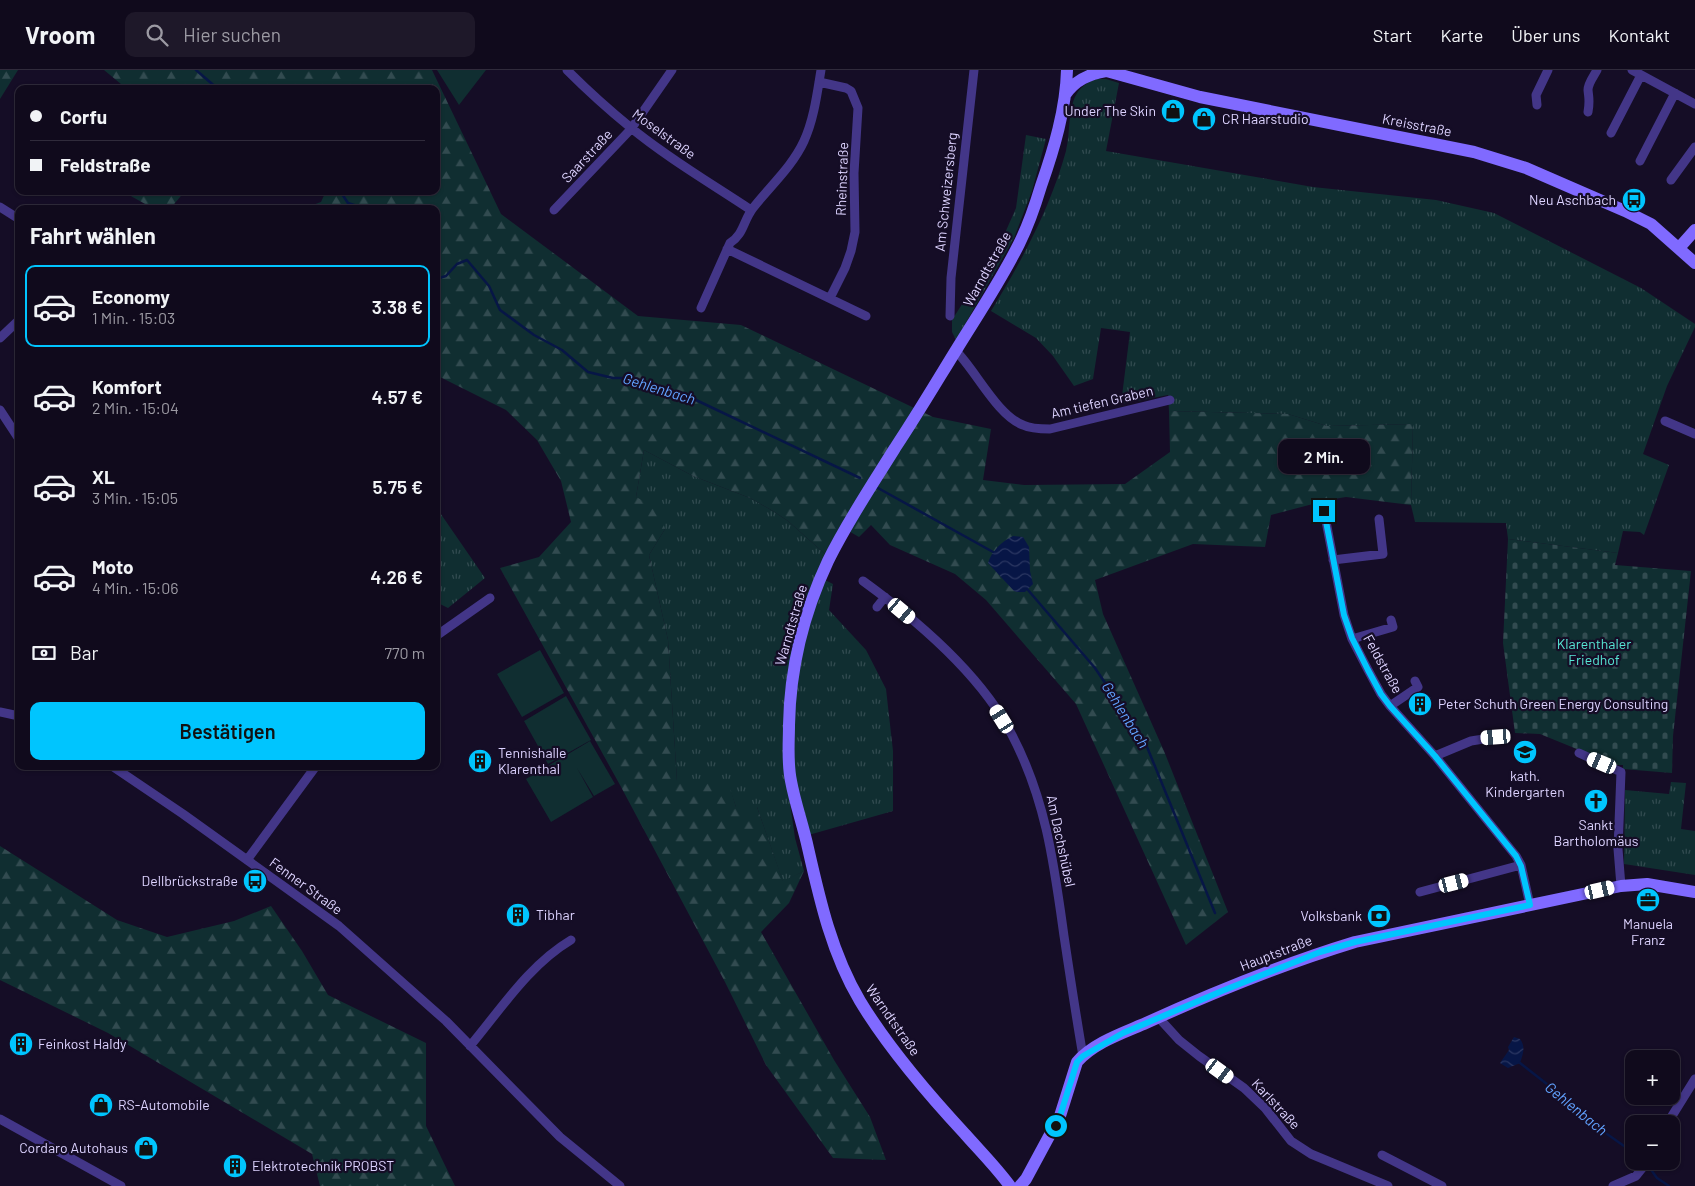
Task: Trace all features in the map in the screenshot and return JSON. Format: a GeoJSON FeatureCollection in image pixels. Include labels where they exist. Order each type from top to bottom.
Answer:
{"type":"FeatureCollection","features":[{"type":"Feature","properties":{"kind":"street","name":"Moselstraße"},"geometry":{"type":"LineString","coordinates":[[567,70],[631,128],[690,170],[752,210]]}},
{"type":"Feature","properties":{"kind":"street","name":"Saarstraße"},"geometry":{"type":"LineString","coordinates":[[554,210],[631,128],[672,70]]}},
{"type":"Feature","properties":{"kind":"street"},"geometry":{"type":"LineString","coordinates":[[701,308],[730,243],[738,238],[752,210],[794,159],[804,141],[812,119],[821,70]]}},
{"type":"Feature","properties":{"kind":"street","name":"Am Schweizersberg"},"geometry":{"type":"LineString","coordinates":[[950,316],[951,278],[974,70]]}},
{"type":"Feature","properties":{"kind":"street","name":"Warndtstraße"},"geometry":{"type":"LineString","coordinates":[[1010,1186],[991,1162],[941,1108],[892,1048],[848,981],[824,919],[791,780],[788,754],[789,714],[792,676],[808,609],[820,579],[855,513],[956,351],[1005,270],[1020,241],[1053,151],[1064,98],[1067,70]]}},
{"type":"Feature","properties":{"kind":"street","name":"Kreisstraße"},"geometry":{"type":"LineString","coordinates":[[1064,98],[1070,88],[1082,78],[1107,70],[1200,97],[1498,158],[1526,168],[1651,224],[1695,263]]}},
{"type":"Feature","properties":{"kind":"street"},"geometry":{"type":"LineString","coordinates":[[1537,105],[1536,95],[1548,70]]}},
{"type":"Feature","properties":{"kind":"street"},"geometry":{"type":"LineString","coordinates":[[1588,112],[1590,102],[1589,84],[1597,70]]}},
{"type":"Feature","properties":{"kind":"street"},"geometry":{"type":"LineString","coordinates":[[1632,70],[1695,104]]}},
{"type":"Feature","properties":{"kind":"street"},"geometry":{"type":"LineString","coordinates":[[1611,133],[1641,75]]}},
{"type":"Feature","properties":{"kind":"street","name":"Rheinstraße"},"geometry":{"type":"LineString","coordinates":[[819,82],[846,88],[851,91],[858,108],[854,173],[855,232],[845,268],[830,298]]}},
{"type":"Feature","properties":{"kind":"street"},"geometry":{"type":"LineString","coordinates":[[1640,161],[1676,93]]}},
{"type":"Feature","properties":{"kind":"street"},"geometry":{"type":"LineString","coordinates":[[1671,180],[1695,146]]}},
{"type":"Feature","properties":{"kind":"street"},"geometry":{"type":"LineString","coordinates":[[0,207],[15,216]]}},
{"type":"Feature","properties":{"kind":"street"},"geometry":{"type":"LineString","coordinates":[[1679,248],[1695,230]]}},
{"type":"Feature","properties":{"kind":"street"},"geometry":{"type":"LineString","coordinates":[[727,249],[866,316]]}},
{"type":"Feature","properties":{"kind":"street"},"geometry":{"type":"LineString","coordinates":[[0,338],[15,326]]}},
{"type":"Feature","properties":{"kind":"street","name":"Am tiefen Graben"},"geometry":{"type":"LineString","coordinates":[[956,351],[1002,410],[1022,425],[1037,429],[1050,429],[1170,400]]}},
{"type":"Feature","properties":{"kind":"street"},"geometry":{"type":"LineString","coordinates":[[0,410],[15,433]]}},
{"type":"Feature","properties":{"kind":"street"},"geometry":{"type":"LineString","coordinates":[[1665,421],[1695,434]]}},
{"type":"Feature","properties":{"kind":"street","name":"Feldstraße"},"geometry":{"type":"LineString","coordinates":[[1324,511],[1344,615],[1352,638],[1372,678],[1390,706],[1435,756],[1504,841],[1521,866],[1530,905]]}},
{"type":"Feature","properties":{"kind":"street"},"geometry":{"type":"LineString","coordinates":[[1333,560],[1382,554],[1379,519]]}},
{"type":"Feature","properties":{"kind":"street","name":"Am Dachshübel"},"geometry":{"type":"LineString","coordinates":[[863,581],[938,641],[962,666],[993,704],[1012,734],[1039,800],[1049,838],[1083,1056]]}},
{"type":"Feature","properties":{"kind":"street"},"geometry":{"type":"LineString","coordinates":[[877,607],[885,597]]}},
{"type":"Feature","properties":{"kind":"street"},"geometry":{"type":"LineString","coordinates":[[440,633],[490,598]]}},
{"type":"Feature","properties":{"kind":"street"},"geometry":{"type":"LineString","coordinates":[[1352,638],[1393,627],[1391,620]]}},
{"type":"Feature","properties":{"kind":"street"},"geometry":{"type":"LineString","coordinates":[[1390,706],[1418,687],[1415,681]]}},
{"type":"Feature","properties":{"kind":"street"},"geometry":{"type":"LineString","coordinates":[[0,712],[15,715]]}},
{"type":"Feature","properties":{"kind":"street"},"geometry":{"type":"LineString","coordinates":[[1435,756],[1471,741],[1496,737]]}},
{"type":"Feature","properties":{"kind":"street"},"geometry":{"type":"LineString","coordinates":[[1579,753],[1621,772],[1618,849],[1621,886]]}},
{"type":"Feature","properties":{"kind":"street","name":"Fenner Straße"},"geometry":{"type":"LineString","coordinates":[[118,770],[339,926],[446,1021],[560,1137],[620,1186]]}},
{"type":"Feature","properties":{"kind":"street"},"geometry":{"type":"LineString","coordinates":[[247,860],[313,770]]}},
{"type":"Feature","properties":{"kind":"street"},"geometry":{"type":"LineString","coordinates":[[1420,892],[1521,866]]}},
{"type":"Feature","properties":{"kind":"street","name":"Hauptstraße"},"geometry":{"type":"LineString","coordinates":[[1020,1186],[1026,1179],[1057,1122],[1077,1062],[1100,1045],[1158,1017],[1276,969],[1346,944],[1621,886],[1647,884],[1695,892]]}},
{"type":"Feature","properties":{"kind":"street"},"geometry":{"type":"LineString","coordinates":[[470,1046],[533,970],[545,958],[571,940]]}},
{"type":"Feature","properties":{"kind":"street","name":"Karlstraße"},"geometry":{"type":"LineString","coordinates":[[1158,1017],[1186,1045],[1251,1095],[1300,1148],[1388,1186]]}},
{"type":"Feature","properties":{"kind":"street"},"geometry":{"type":"LineString","coordinates":[[1673,1115],[1695,1079]]}},
{"type":"Feature","properties":{"kind":"street"},"geometry":{"type":"LineString","coordinates":[[0,1119],[122,1186]]}},
{"type":"Feature","properties":{"kind":"street"},"geometry":{"type":"LineString","coordinates":[[1382,1155],[1442,1186]]}},
{"type":"Feature","properties":{"kind":"street"},"geometry":{"type":"LineString","coordinates":[[1613,1186],[1636,1176],[1641,1170]]}},
{"type":"Feature","properties":{"kind":"green space"},"geometry":{"type":"Polygon","coordinates":[[[0,70],[18,70],[0,99],[0,70]]]}},
{"type":"Feature","properties":{"kind":"green space"},"geometry":{"type":"Polygon","coordinates":[[[104,70],[432,70],[439,85],[122,85],[104,70]]]}},
{"type":"Feature","properties":{"kind":"green space"},"geometry":{"type":"Polygon","coordinates":[[[437,70],[486,70],[459,105],[437,70]]]}},
{"type":"Feature","properties":{"kind":"green space"},"geometry":{"type":"Polygon","coordinates":[[[1097,79],[1106,79],[1119,83],[1106,151],[1313,187],[1436,200],[1494,213],[1641,288],[1695,324],[1667,386],[1643,454],[1669,465],[1644,535],[1640,532],[1623,531],[1618,553],[1508,539],[1506,523],[1415,522],[1411,505],[1413,424],[1327,426],[1288,414],[1169,411],[1168,395],[1121,404],[1130,332],[1101,328],[1093,379],[1074,386],[1053,356],[1036,338],[991,311],[1014,273],[1052,193],[1066,151],[1074,99],[1086,84],[1097,79]]]}},
{"type":"Feature","properties":{"kind":"green space"},"geometry":{"type":"Polygon","coordinates":[[[440,87],[501,214],[638,316],[741,325],[933,417],[991,429],[983,480],[1024,485],[1125,484],[1170,452],[1169,411],[1288,414],[1327,426],[1413,424],[1411,505],[1346,497],[1328,500],[1271,515],[1265,547],[1193,544],[1095,580],[1103,614],[1164,751],[1228,912],[1186,945],[1076,704],[986,600],[955,574],[890,545],[871,525],[859,537],[840,526],[825,554],[788,521],[773,511],[750,498],[693,476],[644,450],[636,497],[659,509],[665,529],[649,555],[668,640],[677,781],[728,781],[736,807],[757,807],[783,881],[804,871],[789,903],[761,932],[834,1060],[870,1117],[886,1160],[833,1158],[766,1065],[725,982],[620,785],[500,568],[539,557],[571,522],[561,481],[537,440],[506,410],[440,377],[440,205],[313,205],[321,202],[324,195],[440,195],[440,87]]]}},
{"type":"Feature","properties":{"kind":"green space"},"geometry":{"type":"Polygon","coordinates":[[[1026,135],[1046,139],[1032,191],[1014,238],[956,340],[952,332],[952,320],[990,260],[1016,208],[1026,135]]]}},
{"type":"Feature","properties":{"kind":"green space"},"geometry":{"type":"Polygon","coordinates":[[[129,195],[182,195],[173,205],[147,205],[129,195]]]}},
{"type":"Feature","properties":{"kind":"green space"},"geometry":{"type":"Polygon","coordinates":[[[644,450],[693,476],[750,498],[773,511],[788,521],[825,554],[805,609],[787,782],[795,838],[804,871],[783,882],[757,807],[736,807],[727,781],[677,781],[668,640],[649,555],[665,529],[636,497],[644,450]]]}},
{"type":"Feature","properties":{"kind":"green space"},"geometry":{"type":"Polygon","coordinates":[[[440,513],[485,578],[448,608],[440,604],[440,513]]]}},
{"type":"Feature","properties":{"kind":"green space","name":"Klarenthaler Friedhof"},"geometry":{"type":"Polygon","coordinates":[[[1508,539],[1618,553],[1615,565],[1691,571],[1673,736],[1672,773],[1623,769],[1623,765],[1616,765],[1540,734],[1515,733],[1503,643],[1508,539]]]}},
{"type":"Feature","properties":{"kind":"green space"},"geometry":{"type":"Polygon","coordinates":[[[823,579],[833,584],[829,610],[866,650],[886,689],[893,751],[893,811],[805,836],[794,780],[795,676],[823,579]]]}},
{"type":"Feature","properties":{"kind":"green space"},"geometry":{"type":"Polygon","coordinates":[[[540,650],[564,693],[522,717],[497,674],[540,650]]]}},
{"type":"Feature","properties":{"kind":"green space"},"geometry":{"type":"Polygon","coordinates":[[[566,696],[591,740],[548,764],[524,721],[566,696]]]}},
{"type":"Feature","properties":{"kind":"green space"},"geometry":{"type":"Polygon","coordinates":[[[590,741],[615,784],[594,796],[577,768],[593,797],[551,822],[526,779],[590,741]]]}},
{"type":"Feature","properties":{"kind":"green space"},"geometry":{"type":"Polygon","coordinates":[[[1671,782],[1686,783],[1681,829],[1695,831],[1695,875],[1624,864],[1625,790],[1669,794],[1671,782]]]}},
{"type":"Feature","properties":{"kind":"green space"},"geometry":{"type":"Polygon","coordinates":[[[0,846],[117,920],[167,937],[234,921],[271,906],[302,951],[328,995],[426,1043],[426,1126],[455,1186],[320,1186],[312,1154],[108,1033],[0,980],[0,846]]]}},
{"type":"Feature","properties":{"kind":"water"},"geometry":{"type":"Polygon","coordinates":[[[1013,536],[1023,537],[1029,547],[1030,571],[1033,584],[1025,592],[1014,591],[988,563],[998,547],[1013,536]]]}},
{"type":"Feature","properties":{"kind":"water"},"geometry":{"type":"Polygon","coordinates":[[[1514,1037],[1522,1042],[1523,1054],[1520,1063],[1508,1068],[1500,1063],[1509,1050],[1508,1047],[1514,1037]]]}},
{"type":"Feature","properties":{"kind":"waterway","name":"Gehlenbach"},"geometry":{"type":"LineString","coordinates":[[196,70],[213,85]]}},
{"type":"Feature","properties":{"kind":"waterway","name":"Gehlenbach"},"geometry":{"type":"LineString","coordinates":[[343,195],[348,203],[354,205]]}},
{"type":"Feature","properties":{"kind":"waterway","name":"Gehlenbach"},"geometry":{"type":"LineString","coordinates":[[440,278],[446,276],[457,264],[467,260],[489,286],[500,310],[534,335],[562,350],[588,372],[613,378],[634,378],[650,386],[696,400],[860,478]]}},
{"type":"Feature","properties":{"kind":"waterway","name":"Gehlenbach"},"geometry":{"type":"LineString","coordinates":[[878,488],[993,552]]}},
{"type":"Feature","properties":{"kind":"waterway","name":"Gehlenbach"},"geometry":{"type":"LineString","coordinates":[[1028,590],[1095,668],[1145,742],[1215,913]]}},
{"type":"Feature","properties":{"kind":"waterway","name":"Gehlenbach"},"geometry":{"type":"LineString","coordinates":[[1520,1063],[1566,1099],[1597,1127],[1625,1147]]}},
{"type":"Feature","properties":{"kind":"waterway","name":"Gehlenbach"},"geometry":{"type":"LineString","coordinates":[[1652,1171],[1657,1178],[1669,1186]]}},
{"type":"Feature","properties":{"kind":"place","name":"Under The Skin"},"geometry":{"type":"Point","coordinates":[1173,111]}},
{"type":"Feature","properties":{"kind":"place","name":"CR Haarstudio"},"geometry":{"type":"Point","coordinates":[1204,119]}},
{"type":"Feature","properties":{"kind":"place","name":"Neu Aschbach"},"geometry":{"type":"Point","coordinates":[1634,200]}},
{"type":"Feature","properties":{"kind":"place","name":"Peter Schuth Green Energy Consulting"},"geometry":{"type":"Point","coordinates":[1420,704]}},
{"type":"Feature","properties":{"kind":"place","name":"kath. Kindergarten"},"geometry":{"type":"Point","coordinates":[1525,752]}},
{"type":"Feature","properties":{"kind":"place","name":"Tennishalle Klarenthal"},"geometry":{"type":"Point","coordinates":[480,761]}},
{"type":"Feature","properties":{"kind":"place","name":"Sankt Bartholomäus"},"geometry":{"type":"Point","coordinates":[1596,801]}},
{"type":"Feature","properties":{"kind":"place","name":"Dellbrückstraße"},"geometry":{"type":"Point","coordinates":[255,881]}},
{"type":"Feature","properties":{"kind":"place","name":"Manuela Franz"},"geometry":{"type":"Point","coordinates":[1648,900]}},
{"type":"Feature","properties":{"kind":"place","name":"Tibhar"},"geometry":{"type":"Point","coordinates":[518,915]}},
{"type":"Feature","properties":{"kind":"place","name":"Volksbank"},"geometry":{"type":"Point","coordinates":[1379,916]}},
{"type":"Feature","properties":{"kind":"place","name":"Feinkost Haldy"},"geometry":{"type":"Point","coordinates":[21,1044]}},
{"type":"Feature","properties":{"kind":"place","name":"RS-Automobile"},"geometry":{"type":"Point","coordinates":[101,1105]}},
{"type":"Feature","properties":{"kind":"place","name":"Cordaro Autohaus"},"geometry":{"type":"Point","coordinates":[146,1148]}},
{"type":"Feature","properties":{"kind":"place","name":"Elektrotechnik PROBST"},"geometry":{"type":"Point","coordinates":[235,1166]}},
{"type":"Feature","properties":{"kind":"route"},"geometry":{"type":"LineString","coordinates":[[1056,1126],[1077,1062],[1100,1045],[1123,1033],[1320,952],[1355,942],[1530,905],[1521,866],[1516,856],[1435,756],[1390,706],[1368,670],[1352,638],[1344,615],[1324,511]]}}]}
